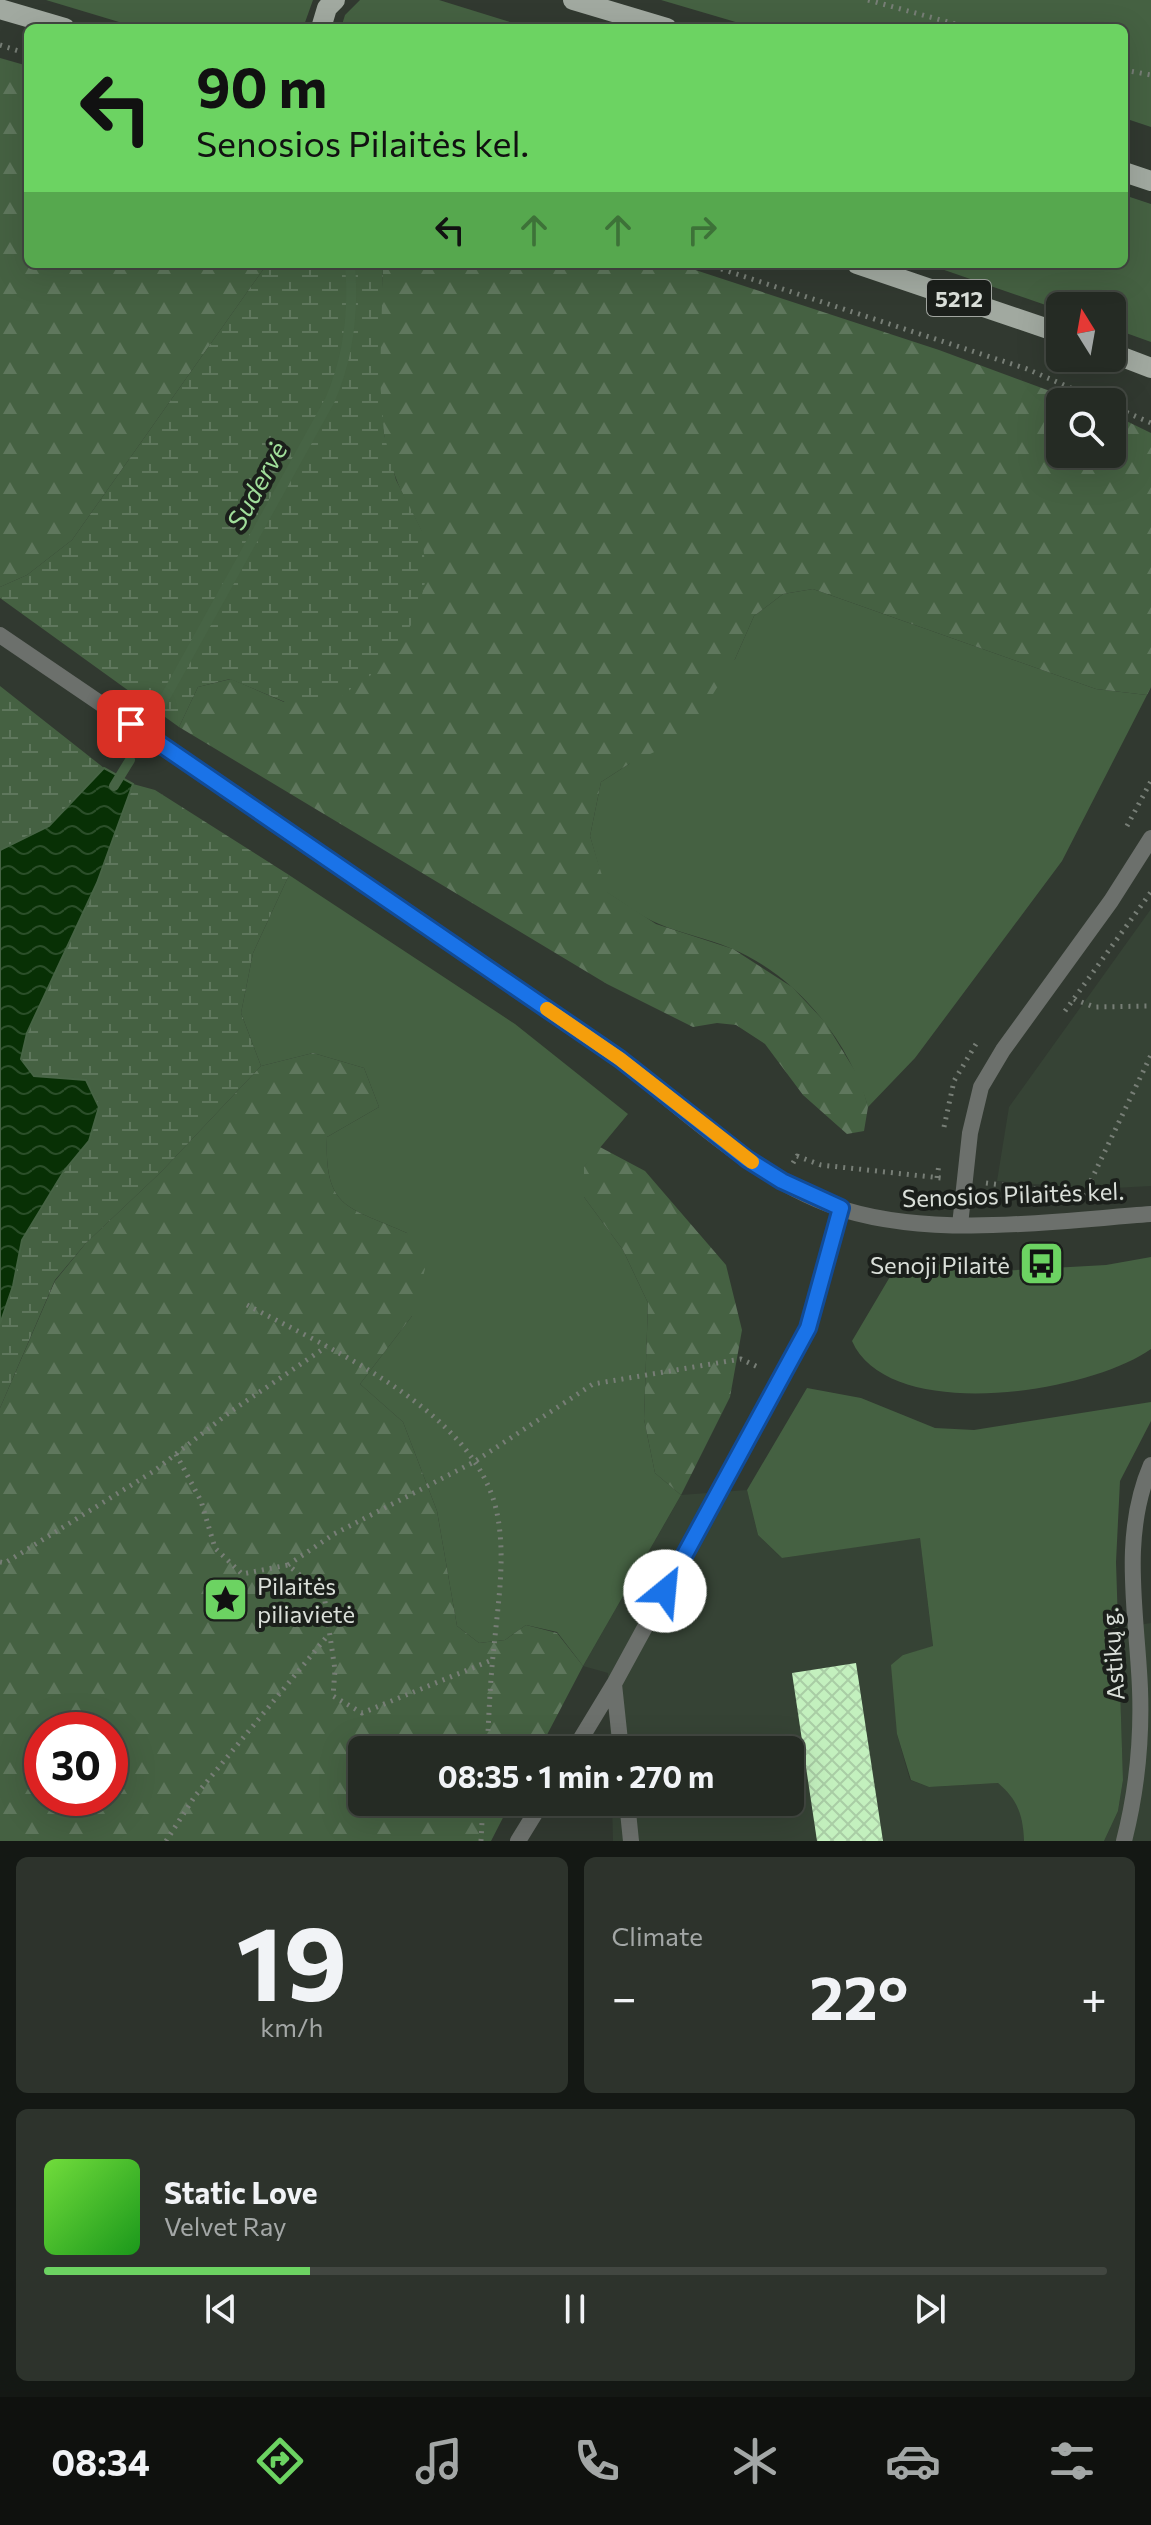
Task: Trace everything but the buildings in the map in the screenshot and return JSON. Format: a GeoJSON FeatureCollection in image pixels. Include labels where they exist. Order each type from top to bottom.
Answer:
{"type":"FeatureCollection","features":[{"type":"Feature","properties":{"kind":"main road"},"geometry":{"type":"LineString","coordinates":[[322,24],[327,8],[335,0]]}},
{"type":"Feature","properties":{"kind":"main road"},"geometry":{"type":"LineString","coordinates":[[573,0],[654,24]]}},
{"type":"Feature","properties":{"kind":"main road"},"geometry":{"type":"LineString","coordinates":[[0,9],[51,24]]}},
{"type":"Feature","properties":{"kind":"main road"},"geometry":{"type":"LineString","coordinates":[[1128,173],[1151,181]]}},
{"type":"Feature","properties":{"kind":"main road","name":"5212"},"geometry":{"type":"LineString","coordinates":[[869,268],[1046,328]]}},
{"type":"Feature","properties":{"kind":"main road"},"geometry":{"type":"LineString","coordinates":[[1126,358],[1151,368]]}},
{"type":"Feature","properties":{"kind":"street","name":"Senosios Pilaitės kel."},"geometry":{"type":"LineString","coordinates":[[0,635],[620,1059],[747,1159],[782,1181],[841,1208],[912,1225],[1151,1214]]}},
{"type":"Feature","properties":{"kind":"street"},"geometry":{"type":"LineString","coordinates":[[960,1225],[970,1133],[981,1087],[1003,1050],[1111,901],[1151,838]]}},
{"type":"Feature","properties":{"kind":"street"},"geometry":{"type":"LineString","coordinates":[[582,1736],[614,1684],[808,1328],[841,1208]]}},
{"type":"Feature","properties":{"kind":"street","name":"Astikų g."},"geometry":{"type":"LineString","coordinates":[[1124,1841],[1139,1779],[1140,1690],[1131,1565],[1142,1487],[1151,1465]]}},
{"type":"Feature","properties":{"kind":"street"},"geometry":{"type":"LineString","coordinates":[[614,1684],[620,1736]]}},
{"type":"Feature","properties":{"kind":"street"},"geometry":{"type":"LineString","coordinates":[[518,1841],[533,1816]]}},
{"type":"Feature","properties":{"kind":"street"},"geometry":{"type":"LineString","coordinates":[[628,1816],[631,1841]]}},
{"type":"Feature","properties":{"kind":"path"},"geometry":{"type":"LineString","coordinates":[[868,0],[955,24]]}},
{"type":"Feature","properties":{"kind":"path"},"geometry":{"type":"LineString","coordinates":[[0,45],[24,53]]}},
{"type":"Feature","properties":{"kind":"path"},"geometry":{"type":"LineString","coordinates":[[1128,71],[1151,75]]}},
{"type":"Feature","properties":{"kind":"path"},"geometry":{"type":"LineString","coordinates":[[718,268],[1027,369],[1071,388]]}},
{"type":"Feature","properties":{"kind":"path"},"geometry":{"type":"LineString","coordinates":[[1126,412],[1151,423]]}},
{"type":"Feature","properties":{"kind":"path"},"geometry":{"type":"LineString","coordinates":[[1056,1023],[1151,892]]}},
{"type":"Feature","properties":{"kind":"path"},"geometry":{"type":"LineString","coordinates":[[1074,999],[1094,1007],[1151,1006]]}},
{"type":"Feature","properties":{"kind":"path"},"geometry":{"type":"LineString","coordinates":[[1084,1196],[1151,1055]]}},
{"type":"Feature","properties":{"kind":"path"},"geometry":{"type":"LineString","coordinates":[[992,1184],[993,1169]]}},
{"type":"Feature","properties":{"kind":"path"},"geometry":{"type":"LineString","coordinates":[[247,1305],[408,1396],[447,1431],[474,1462],[488,1487],[500,1537],[500,1579],[488,1736]]}},
{"type":"Feature","properties":{"kind":"path"},"geometry":{"type":"LineString","coordinates":[[0,1562],[5,1563],[154,1471],[326,1347]]}},
{"type":"Feature","properties":{"kind":"path"},"geometry":{"type":"LineString","coordinates":[[176,1454],[201,1501],[215,1548],[242,1574],[288,1565],[334,1534],[474,1462],[593,1384],[741,1359],[780,1376]]}},
{"type":"Feature","properties":{"kind":"path"},"geometry":{"type":"LineString","coordinates":[[288,1565],[324,1595],[335,1670],[333,1696],[362,1713],[492,1660]]}},
{"type":"Feature","properties":{"kind":"path"},"geometry":{"type":"LineString","coordinates":[[166,1841],[213,1774],[330,1633]]}},
{"type":"Feature","properties":{"kind":"path"},"geometry":{"type":"LineString","coordinates":[[481,1841],[482,1816]]}},
{"type":"Feature","properties":{"kind":"shaded area"},"geometry":{"type":"Polygon","coordinates":[[[1151,909],[1151,1186],[1095,1189],[997,1181],[1009,1107],[1151,909]]]}},
{"type":"Feature","properties":{"kind":"shaded area"},"geometry":{"type":"Polygon","coordinates":[[[747,1490],[758,1535],[782,1558],[920,1537],[933,1647],[903,1655],[897,1734],[910,1780],[929,1787],[998,1783],[1014,1797],[1023,1818],[1024,1841],[613,1841],[612,1816],[804,1816],[804,1736],[610,1736],[608,1673],[583,1666],[681,1495],[747,1490]]]}},
{"type":"Feature","properties":{"kind":"shaded area"},"geometry":{"type":"Polygon","coordinates":[[[1151,1623],[1151,1841],[1104,1841],[1118,1811],[1123,1780],[1118,1628],[1151,1623]]]}},
{"type":"Feature","properties":{"kind":"green space"},"geometry":{"type":"Polygon","coordinates":[[[46,0],[313,0],[304,24],[126,24],[46,0]]]}},
{"type":"Feature","properties":{"kind":"green space"},"geometry":{"type":"Polygon","coordinates":[[[360,0],[439,0],[516,24],[342,24],[345,15],[360,0]]]}},
{"type":"Feature","properties":{"kind":"green space"},"geometry":{"type":"Polygon","coordinates":[[[661,0],[1151,0],[1151,127],[1128,119],[1128,24],[742,24],[661,0]]]}},
{"type":"Feature","properties":{"kind":"green space"},"geometry":{"type":"Polygon","coordinates":[[[0,58],[24,65],[24,268],[264,268],[72,540],[27,575],[0,587],[0,58]]]}},
{"type":"Feature","properties":{"kind":"green space"},"geometry":{"type":"Polygon","coordinates":[[[1128,196],[1151,204],[1151,342],[1126,333],[1126,292],[1046,292],[1046,305],[939,268],[1128,268],[1128,196]]]}},
{"type":"Feature","properties":{"kind":"green space"},"geometry":{"type":"Polygon","coordinates":[[[264,268],[383,268],[380,380],[384,434],[396,480],[422,531],[426,578],[416,619],[371,675],[341,696],[285,702],[230,679],[198,687],[179,727],[0,598],[0,587],[27,575],[72,540],[264,268]]]}},
{"type":"Feature","properties":{"kind":"green space"},"geometry":{"type":"Polygon","coordinates":[[[383,268],[689,268],[939,350],[1046,389],[1046,468],[1126,468],[1126,421],[1151,433],[1151,687],[1147,695],[1096,689],[813,589],[783,594],[754,616],[735,659],[686,737],[629,764],[601,782],[590,836],[607,892],[656,924],[733,949],[792,987],[825,1022],[860,1079],[868,1107],[864,1131],[847,1134],[803,1095],[765,1044],[736,1025],[717,1023],[693,1027],[607,984],[179,727],[198,687],[231,679],[284,702],[422,532],[397,481],[389,456],[383,429],[379,374],[383,268]]]}},
{"type":"Feature","properties":{"kind":"green space"},"geometry":{"type":"Polygon","coordinates":[[[813,589],[1096,689],[1147,695],[1062,861],[915,1058],[868,1107],[848,1058],[816,1012],[797,992],[754,960],[652,921],[606,892],[590,836],[601,782],[629,764],[735,659],[754,616],[783,594],[813,589]]]}},
{"type":"Feature","properties":{"kind":"green space"},"geometry":{"type":"Polygon","coordinates":[[[0,686],[104,768],[49,826],[0,850],[0,686]]]}},
{"type":"Feature","properties":{"kind":"green space"},"geometry":{"type":"Polygon","coordinates":[[[133,784],[155,790],[289,875],[253,953],[241,1013],[261,1066],[161,1172],[86,1243],[55,1280],[0,1408],[0,1324],[13,1286],[22,1240],[64,1171],[89,1141],[53,1077],[34,1076],[21,1059],[27,1033],[97,883],[133,784]]]}},
{"type":"Feature","properties":{"kind":"green space"},"geometry":{"type":"Polygon","coordinates":[[[289,875],[515,1024],[628,1114],[584,1167],[584,1197],[623,1250],[648,1303],[644,1419],[655,1473],[681,1495],[583,1666],[557,1632],[526,1625],[505,1640],[479,1643],[457,1626],[437,1511],[403,1422],[360,1384],[412,1316],[407,1233],[344,1203],[330,1179],[327,1137],[379,1107],[364,1068],[313,1053],[261,1066],[241,1013],[253,953],[289,875]]]}},
{"type":"Feature","properties":{"kind":"green space"},"geometry":{"type":"Polygon","coordinates":[[[313,1053],[364,1068],[379,1107],[327,1137],[330,1179],[344,1203],[407,1233],[425,1269],[412,1316],[360,1384],[403,1422],[437,1511],[457,1626],[479,1643],[505,1640],[526,1625],[557,1633],[583,1666],[546,1736],[348,1736],[348,1816],[504,1816],[491,1841],[0,1841],[0,1408],[55,1281],[86,1243],[161,1172],[261,1066],[313,1053]]]}},
{"type":"Feature","properties":{"kind":"green space"},"geometry":{"type":"Polygon","coordinates":[[[598,1146],[645,1171],[726,1265],[742,1330],[730,1397],[681,1495],[655,1473],[644,1419],[648,1303],[623,1250],[584,1197],[584,1167],[598,1146]]]}},
{"type":"Feature","properties":{"kind":"green space"},"geometry":{"type":"Polygon","coordinates":[[[1151,1257],[1151,1349],[1122,1365],[1084,1378],[1039,1388],[992,1393],[947,1392],[906,1384],[873,1367],[852,1341],[891,1275],[912,1265],[959,1264],[981,1272],[1106,1265],[1151,1257]]]}},
{"type":"Feature","properties":{"kind":"green space"},"geometry":{"type":"Polygon","coordinates":[[[807,1388],[861,1398],[935,1428],[974,1430],[1151,1402],[1151,1421],[1120,1481],[1116,1562],[1123,1780],[1118,1811],[1104,1841],[1024,1841],[1018,1809],[998,1783],[929,1787],[911,1780],[897,1734],[891,1665],[903,1655],[933,1646],[920,1538],[782,1558],[758,1535],[747,1490],[807,1388]]]}},
{"type":"Feature","properties":{"kind":"water"},"geometry":{"type":"Polygon","coordinates":[[[104,768],[133,784],[97,883],[27,1033],[21,1059],[34,1076],[86,1080],[99,1107],[89,1141],[64,1171],[22,1240],[13,1286],[0,1324],[0,850],[49,826],[104,768]]]}},
{"type":"Feature","properties":{"kind":"waterway","name":"Sudervė"},"geometry":{"type":"LineString","coordinates":[[156,714],[330,400],[342,367],[349,334],[350,268]]}},
{"type":"Feature","properties":{"kind":"waterway","name":"Sudervė"},"geometry":{"type":"LineString","coordinates":[[114,786],[130,760]]}},
{"type":"Feature","properties":{"kind":"slow traffic"},"geometry":{"type":"LineString","coordinates":[[547,1009],[620,1059],[752,1162]]}},
{"type":"Feature","properties":{"kind":"place","name":"Senoji Pilaitė"},"geometry":{"type":"Point","coordinates":[1041,1264]}},
{"type":"Feature","properties":{"kind":"place","name":"Pilaitės piliavietė"},"geometry":{"type":"Point","coordinates":[226,1599]}},
{"type":"Feature","properties":{"kind":"route"},"geometry":{"type":"LineString","coordinates":[[131,724],[620,1059],[747,1159],[782,1181],[841,1208],[808,1328],[665,1591]]}}]}
